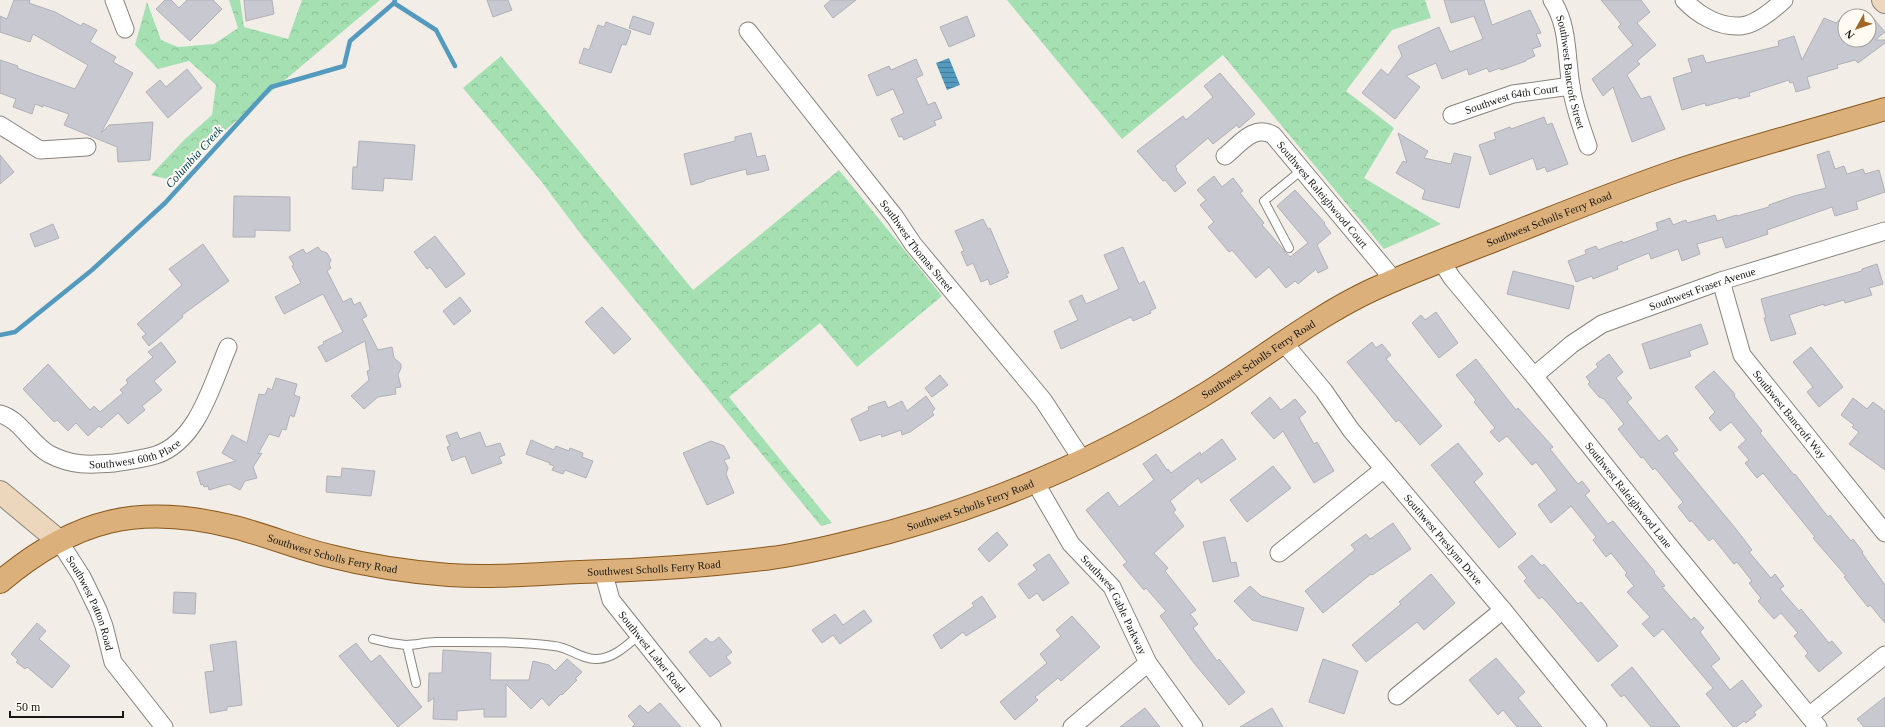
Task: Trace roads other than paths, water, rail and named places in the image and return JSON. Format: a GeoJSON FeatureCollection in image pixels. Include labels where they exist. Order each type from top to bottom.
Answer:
{"type":"FeatureCollection","features":[{"type":"Feature","properties":{"kind":"main road","name":"Southwest Scholls Ferry Road"},"geometry":{"type":"LineString","coordinates":[[0,582],[31,558],[59,541],[77,532],[120,518],[169,517],[203,520],[236,527],[329,556],[400,570],[486,576],[700,565],[771,558],[808,552],[882,534],[1000,496],[1083,461],[1203,396],[1346,303],[1394,280],[1674,172],[1885,109]]}},
{"type":"Feature","properties":{"kind":"street"},"geometry":{"type":"LineString","coordinates":[[114,0],[125,29]]}},
{"type":"Feature","properties":{"kind":"street","name":"Southwest Bancroft Street"},"geometry":{"type":"LineString","coordinates":[[1552,0],[1560,15],[1564,29],[1571,86],[1576,111],[1588,146]]}},
{"type":"Feature","properties":{"kind":"street"},"geometry":{"type":"LineString","coordinates":[[1684,0],[1703,16],[1739,26],[1758,20],[1784,0]]}},
{"type":"Feature","properties":{"kind":"street","name":"Southwest Thomas Street"},"geometry":{"type":"LineString","coordinates":[[748,31],[895,217],[913,244],[1043,400],[1083,461]]}},
{"type":"Feature","properties":{"kind":"street","name":"Southwest 64th Court"},"geometry":{"type":"LineString","coordinates":[[1452,114],[1513,94],[1571,86]]}},
{"type":"Feature","properties":{"kind":"street"},"geometry":{"type":"LineString","coordinates":[[0,125],[40,150],[87,147]]}},
{"type":"Feature","properties":{"kind":"street","name":"Southwest Raleighwood Court"},"geometry":{"type":"LineString","coordinates":[[1225,156],[1256,131],[1266,131],[1280,142],[1394,280]]}},
{"type":"Feature","properties":{"kind":"street","name":"Southwest Fraser Avenue"},"geometry":{"type":"LineString","coordinates":[[1534,376],[1572,344],[1602,324],[1721,281],[1885,231]]}},
{"type":"Feature","properties":{"kind":"street","name":"Southwest Raleighwood Lane"},"geometry":{"type":"LineString","coordinates":[[1441,261],[1452,278],[1534,376],[1671,548],[1814,721]]}},
{"type":"Feature","properties":{"kind":"street","name":"Southwest Bancroft Way"},"geometry":{"type":"LineString","coordinates":[[1721,281],[1742,356],[1885,533]]}},
{"type":"Feature","properties":{"kind":"street","name":"Southwest Preslynn Drive"},"geometry":{"type":"LineString","coordinates":[[1284,344],[1324,391],[1351,430],[1503,610],[1598,727]]}},
{"type":"Feature","properties":{"kind":"street","name":"Southwest 60th Place"},"geometry":{"type":"LineString","coordinates":[[0,414],[14,422],[37,446],[48,453],[78,465],[126,461],[156,455],[172,446],[187,434],[198,416],[228,347]]}},
{"type":"Feature","properties":{"kind":"street"},"geometry":{"type":"LineString","coordinates":[[1279,553],[1384,469]]}},
{"type":"Feature","properties":{"kind":"street","name":"Southwest Gable Parkway"},"geometry":{"type":"LineString","coordinates":[[1035,482],[1071,544],[1112,587],[1148,663],[1194,727]]}},
{"type":"Feature","properties":{"kind":"street","name":"Southwest Patton Road"},"geometry":{"type":"LineString","coordinates":[[0,492],[59,541],[82,577],[98,610],[104,626],[113,662],[164,727]]}},
{"type":"Feature","properties":{"kind":"street","name":"Southwest Laber Road"},"geometry":{"type":"LineString","coordinates":[[603,571],[611,600],[638,636],[712,727]]}},
{"type":"Feature","properties":{"kind":"street"},"geometry":{"type":"LineString","coordinates":[[1397,696],[1503,610]]}},
{"type":"Feature","properties":{"kind":"street"},"geometry":{"type":"LineString","coordinates":[[1814,721],[1885,655]]}},
{"type":"Feature","properties":{"kind":"street"},"geometry":{"type":"LineString","coordinates":[[1072,727],[1148,663]]}},
{"type":"Feature","properties":{"kind":"lane"},"geometry":{"type":"LineString","coordinates":[[1289,248],[1264,202],[1303,169]]}},
{"type":"Feature","properties":{"kind":"lane"},"geometry":{"type":"LineString","coordinates":[[373,639],[407,645],[434,642],[522,642],[557,646],[581,656],[595,659],[607,658],[619,652],[638,636]]}},
{"type":"Feature","properties":{"kind":"lane"},"geometry":{"type":"LineString","coordinates":[[407,645],[416,683]]}},
{"type":"Feature","properties":{"kind":"water"},"geometry":{"type":"Polygon","coordinates":[[[949,58],[960,85],[947,90],[936,63],[949,58]]]}},
{"type":"Feature","properties":{"kind":"waterway","name":"Columbia Creek"},"geometry":{"type":"LineString","coordinates":[[0,335],[15,332],[92,270],[165,203],[271,87],[344,66],[350,41],[394,3],[395,0]]}},
{"type":"Feature","properties":{"kind":"waterway"},"geometry":{"type":"LineString","coordinates":[[394,3],[436,30],[455,66]]}}]}
